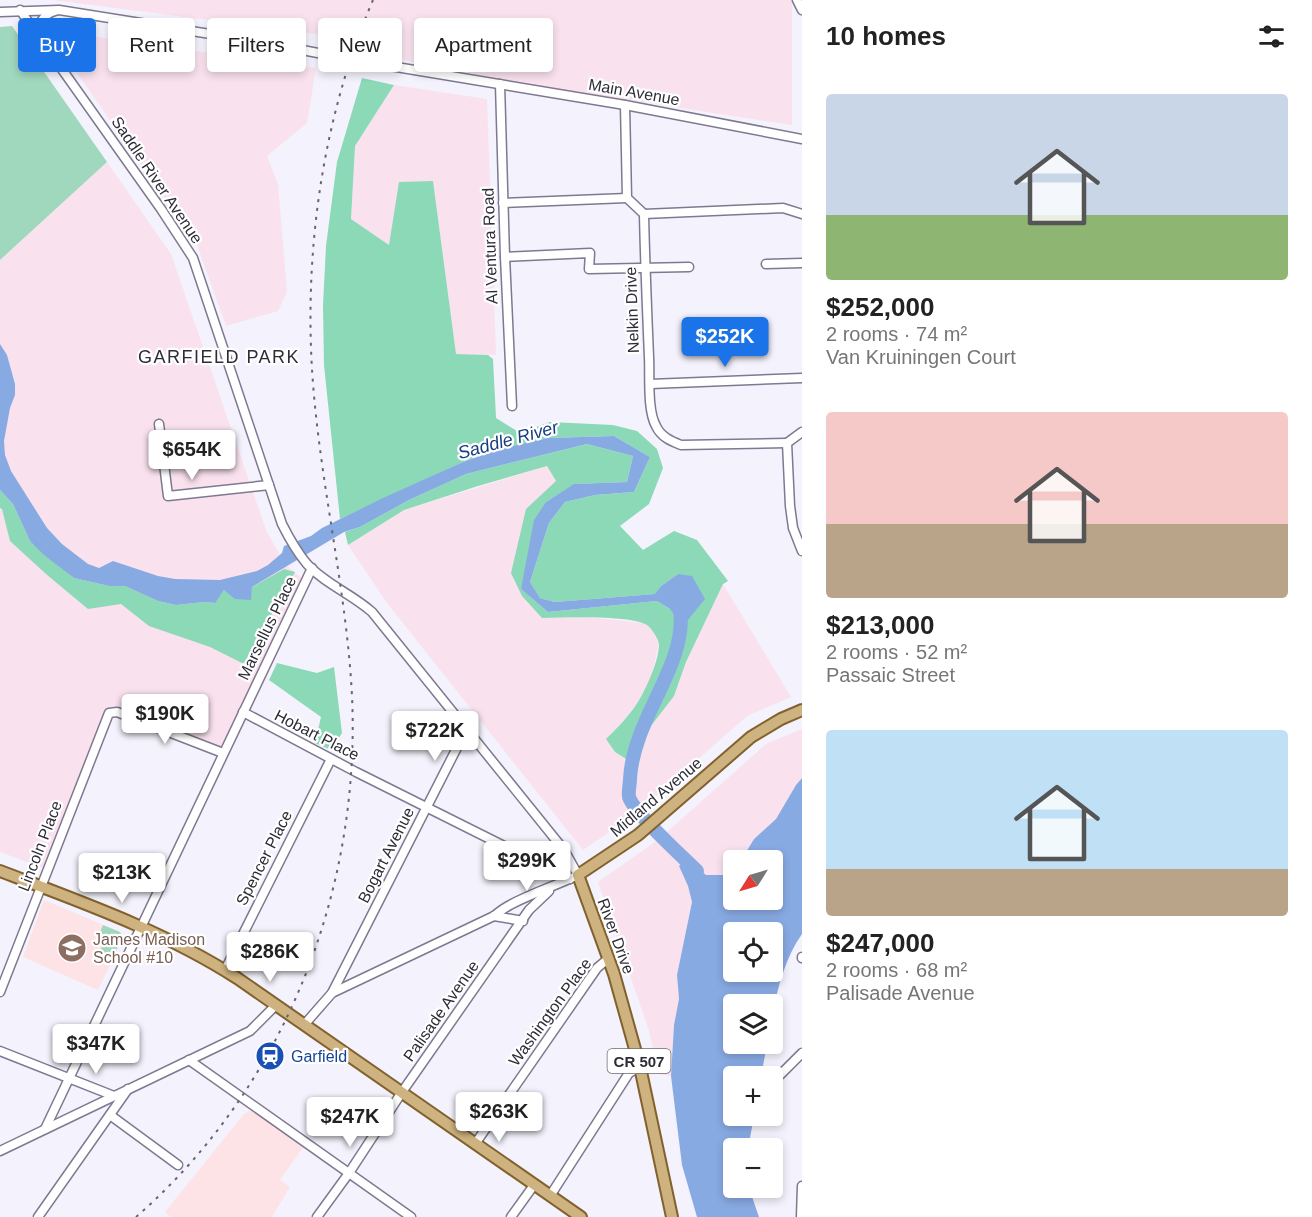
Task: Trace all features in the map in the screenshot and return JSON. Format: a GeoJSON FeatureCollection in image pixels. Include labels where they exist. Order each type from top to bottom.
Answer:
{"type":"FeatureCollection","features":[{"type":"Feature","properties":{"kind":"main road","name":"Midland Avenue"},"geometry":{"type":"LineString","coordinates":[[574,877],[661,816],[751,737],[781,719],[802,710]]}},
{"type":"Feature","properties":{"kind":"main road"},"geometry":{"type":"LineString","coordinates":[[0,870],[140,927],[182,946],[225,970],[581,1217]]}},
{"type":"Feature","properties":{"kind":"main road","name":"River Drive"},"geometry":{"type":"LineString","coordinates":[[574,877],[609,958],[640,1067],[672,1217]]}},
{"type":"Feature","properties":{"kind":"street"},"geometry":{"type":"LineString","coordinates":[[797,0],[802,10]]}},
{"type":"Feature","properties":{"kind":"street","name":"Saddle River Avenue"},"geometry":{"type":"LineString","coordinates":[[20,10],[26,18]]}},
{"type":"Feature","properties":{"kind":"street"},"geometry":{"type":"LineString","coordinates":[[43,18],[59,10]]}},
{"type":"Feature","properties":{"kind":"street","name":"Main Avenue"},"geometry":{"type":"LineString","coordinates":[[0,12],[59,10],[625,105],[802,139]]}},
{"type":"Feature","properties":{"kind":"street","name":"Saddle River Avenue"},"geometry":{"type":"LineString","coordinates":[[64,72],[162,209],[190,253],[268,485],[288,536],[298,552]]}},
{"type":"Feature","properties":{"kind":"street","name":"Al Ventura Road"},"geometry":{"type":"LineString","coordinates":[[500,84],[512,406]]}},
{"type":"Feature","properties":{"kind":"street"},"geometry":{"type":"LineString","coordinates":[[625,105],[627,198],[644,214],[783,208],[802,214]]}},
{"type":"Feature","properties":{"kind":"street"},"geometry":{"type":"LineString","coordinates":[[503,204],[627,198]]}},
{"type":"Feature","properties":{"kind":"street","name":"Nelkin Drive"},"geometry":{"type":"LineString","coordinates":[[644,214],[652,417],[661,434],[681,445],[787,443]]}},
{"type":"Feature","properties":{"kind":"street"},"geometry":{"type":"LineString","coordinates":[[505,257],[590,253],[589,269],[689,267]]}},
{"type":"Feature","properties":{"kind":"street"},"geometry":{"type":"LineString","coordinates":[[766,264],[802,263]]}},
{"type":"Feature","properties":{"kind":"street"},"geometry":{"type":"LineString","coordinates":[[650,384],[802,378]]}},
{"type":"Feature","properties":{"kind":"street"},"geometry":{"type":"LineString","coordinates":[[159,424],[168,496],[268,485]]}},
{"type":"Feature","properties":{"kind":"street"},"geometry":{"type":"LineString","coordinates":[[802,432],[787,443],[793,528],[802,551]]}},
{"type":"Feature","properties":{"kind":"street","name":"River Drive"},"geometry":{"type":"LineString","coordinates":[[298,552],[310,566],[372,612],[564,850],[574,877]]}},
{"type":"Feature","properties":{"kind":"street","name":"Marsellus Place"},"geometry":{"type":"LineString","coordinates":[[45,1129],[310,566]]}},
{"type":"Feature","properties":{"kind":"street","name":"Lincoln Place"},"geometry":{"type":"LineString","coordinates":[[0,992],[107,716],[111,712],[117,712],[223,753]]}},
{"type":"Feature","properties":{"kind":"street","name":"Hobart Place"},"geometry":{"type":"LineString","coordinates":[[243,712],[427,807],[574,877]]}},
{"type":"Feature","properties":{"kind":"street","name":"Bogart Avenue"},"geometry":{"type":"LineString","coordinates":[[332,993],[466,730]]}},
{"type":"Feature","properties":{"kind":"street","name":"Spencer Place"},"geometry":{"type":"LineString","coordinates":[[225,970],[331,759]]}},
{"type":"Feature","properties":{"kind":"street","name":"Midland Avenue"},"geometry":{"type":"LineString","coordinates":[[304,1025],[332,993],[494,916],[505,907],[530,895],[555,887],[574,877]]}},
{"type":"Feature","properties":{"kind":"street","name":"Palisade Avenue"},"geometry":{"type":"LineString","coordinates":[[317,1217],[533,904],[555,887]]}},
{"type":"Feature","properties":{"kind":"street"},"geometry":{"type":"LineString","coordinates":[[494,916],[523,921]]}},
{"type":"Feature","properties":{"kind":"street","name":"Washington Place"},"geometry":{"type":"LineString","coordinates":[[475,1144],[597,968],[609,958]]}},
{"type":"Feature","properties":{"kind":"street"},"geometry":{"type":"LineString","coordinates":[[0,1151],[250,1031],[276,1005]]}},
{"type":"Feature","properties":{"kind":"street"},"geometry":{"type":"LineString","coordinates":[[0,1051],[114,1096]]}},
{"type":"Feature","properties":{"kind":"street"},"geometry":{"type":"LineString","coordinates":[[783,1072],[802,1053]]}},
{"type":"Feature","properties":{"kind":"street"},"geometry":{"type":"LineString","coordinates":[[189,1060],[411,1217]]}},
{"type":"Feature","properties":{"kind":"street"},"geometry":{"type":"LineString","coordinates":[[550,1196],[629,1073],[640,1067]]}},
{"type":"Feature","properties":{"kind":"street"},"geometry":{"type":"LineString","coordinates":[[38,1217],[129,1089]]}},
{"type":"Feature","properties":{"kind":"street"},"geometry":{"type":"LineString","coordinates":[[110,1115],[178,1165]]}},
{"type":"Feature","properties":{"kind":"street"},"geometry":{"type":"LineString","coordinates":[[511,1217],[534,1185]]}},
{"type":"Feature","properties":{"kind":"street"},"geometry":{"type":"LineString","coordinates":[[801,1217],[802,1186]]}},
{"type":"Feature","properties":{"kind":"shaded area"},"geometry":{"type":"Polygon","coordinates":[[[53,0],[792,0],[792,125],[525,84],[465,72],[553,72],[553,18],[414,18],[414,62],[402,60],[402,18],[318,18],[318,34],[306,33],[306,18],[207,18],[207,20],[53,0]]]}},
{"type":"Feature","properties":{"kind":"shaded area"},"geometry":{"type":"Polygon","coordinates":[[[96,37],[108,39],[108,72],[195,72],[195,51],[207,53],[207,72],[306,72],[306,67],[316,68],[307,123],[267,156],[278,184],[287,292],[278,311],[226,326],[197,245],[76,72],[96,72],[96,37]]]}},
{"type":"Feature","properties":{"kind":"shaded area"},"geometry":{"type":"Polygon","coordinates":[[[394,85],[487,99],[496,355],[456,354],[433,181],[389,245],[351,219],[355,146],[394,85]]]}},
{"type":"Feature","properties":{"kind":"shaded area"},"geometry":{"type":"Polygon","coordinates":[[[107,162],[171,254],[266,530],[285,564],[304,580],[222,751],[109,708],[46,869],[0,852],[0,260],[107,162]]]}},
{"type":"Feature","properties":{"kind":"shaded area"},"geometry":{"type":"Polygon","coordinates":[[[547,466],[556,481],[526,509],[523,525],[542,618],[578,616],[645,623],[654,632],[659,643],[651,678],[635,707],[607,739],[615,752],[636,764],[641,739],[674,696],[686,662],[723,584],[791,697],[747,716],[637,813],[583,850],[387,603],[348,545],[404,510],[547,466]]]}},
{"type":"Feature","properties":{"kind":"shaded area"},"geometry":{"type":"Polygon","coordinates":[[[802,729],[802,778],[776,819],[754,839],[747,850],[723,850],[723,875],[706,875],[687,858],[679,866],[692,902],[677,975],[679,999],[674,1025],[671,1076],[659,1074],[649,1031],[598,882],[659,839],[766,744],[802,729]]]}},
{"type":"Feature","properties":{"kind":"shaded area","name":"James Madison School #10"},"geometry":{"type":"Polygon","coordinates":[[[44,900],[120,932],[122,935],[123,938],[98,990],[23,957],[44,900]]]}},
{"type":"Feature","properties":{"kind":"shaded area"},"geometry":{"type":"Polygon","coordinates":[[[255,1108],[306,1143],[280,1180],[290,1187],[272,1217],[171,1217],[165,1212],[244,1114],[255,1108]]]}},
{"type":"Feature","properties":{"kind":"green space"},"geometry":{"type":"Polygon","coordinates":[[[12,26],[18,35],[18,72],[44,72],[107,162],[0,260],[0,27],[12,26]]]}},
{"type":"Feature","properties":{"kind":"green space"},"geometry":{"type":"Polygon","coordinates":[[[362,78],[394,85],[355,146],[351,219],[389,245],[399,182],[433,181],[456,354],[488,355],[493,359],[496,418],[517,431],[529,433],[536,427],[550,422],[613,425],[637,431],[657,449],[663,468],[649,504],[620,526],[643,550],[674,531],[697,540],[728,581],[723,584],[686,662],[674,696],[641,739],[636,765],[615,752],[606,739],[631,712],[646,686],[658,651],[659,644],[654,634],[647,625],[627,620],[596,617],[542,618],[522,596],[511,573],[526,509],[556,481],[547,466],[404,510],[348,545],[345,532],[360,527],[409,500],[466,474],[587,444],[633,456],[627,482],[575,484],[546,502],[521,589],[548,612],[657,601],[670,609],[678,574],[661,586],[656,594],[555,602],[540,598],[530,582],[549,523],[565,502],[595,495],[634,492],[650,457],[614,436],[548,438],[504,448],[463,462],[340,519],[324,365],[323,306],[326,246],[337,162],[362,78]]]}},
{"type":"Feature","properties":{"kind":"green space"},"geometry":{"type":"Polygon","coordinates":[[[0,490],[13,504],[30,541],[74,578],[109,586],[125,586],[158,601],[176,605],[214,603],[224,590],[250,600],[252,587],[284,569],[295,572],[244,664],[210,647],[149,626],[121,604],[88,609],[10,541],[0,508],[0,490]]]}},
{"type":"Feature","properties":{"kind":"green space"},"geometry":{"type":"Polygon","coordinates":[[[277,663],[317,673],[334,667],[342,733],[331,750],[315,743],[321,717],[269,680],[277,663]]]}},
{"type":"Feature","properties":{"kind":"green space"},"geometry":{"type":"Polygon","coordinates":[[[103,925],[120,932],[122,936],[113,958],[100,952],[102,946],[95,944],[103,925]]]}},
{"type":"Feature","properties":{"kind":"water"},"geometry":{"type":"Polygon","coordinates":[[[0,344],[7,355],[15,384],[15,395],[10,408],[4,441],[5,455],[11,471],[47,528],[62,544],[88,564],[99,568],[113,561],[158,576],[175,579],[220,580],[257,571],[282,553],[284,546],[311,536],[322,528],[383,498],[463,462],[504,448],[548,438],[614,436],[650,457],[634,492],[595,495],[565,502],[549,523],[530,582],[540,598],[555,602],[655,594],[661,586],[678,574],[692,576],[705,599],[683,626],[670,609],[657,601],[548,612],[521,589],[534,520],[546,502],[574,484],[627,482],[633,456],[587,444],[466,474],[409,500],[360,527],[344,532],[252,587],[251,600],[235,599],[224,590],[215,603],[176,605],[158,601],[125,586],[109,586],[74,578],[30,541],[13,504],[0,490],[0,344]]]}},
{"type":"Feature","properties":{"kind":"water"},"geometry":{"type":"Polygon","coordinates":[[[802,778],[802,934],[791,952],[783,973],[783,922],[723,922],[723,982],[780,982],[777,994],[723,994],[723,1054],[765,1054],[763,1066],[723,1066],[723,1126],[752,1126],[750,1138],[723,1138],[723,1198],[752,1198],[759,1217],[697,1217],[682,1165],[671,1076],[674,1025],[679,999],[677,975],[692,902],[679,866],[687,858],[706,875],[723,875],[723,910],[783,910],[783,850],[747,850],[754,839],[776,819],[802,778]]]}},
{"type":"Feature","properties":{"kind":"waterway","name":"Saddle River"},"geometry":{"type":"LineString","coordinates":[[680,610],[680,630],[676,651],[640,734],[633,756],[629,797],[649,824],[697,871]]}},
{"type":"Feature","properties":{"kind":"railway"},"geometry":{"type":"LineString","coordinates":[[136,1217],[188,1166],[233,1109],[272,1047],[303,981],[327,913],[343,842],[351,769],[352,696],[344,609],[318,435],[314,392],[311,348],[312,260],[316,215],[332,127],[343,84],[373,0]]}},
{"type":"Feature","properties":{"kind":"place","name":"James Madison School #10"},"geometry":{"type":"Point","coordinates":[72,948]}},
{"type":"Feature","properties":{"kind":"place","name":"Garfield"},"geometry":{"type":"Point","coordinates":[270,1056]}},
{"type":"Feature","properties":{"kind":"district","name":"GARFIELD PARK"},"geometry":{"type":"Point","coordinates":[219,357]}}]}
